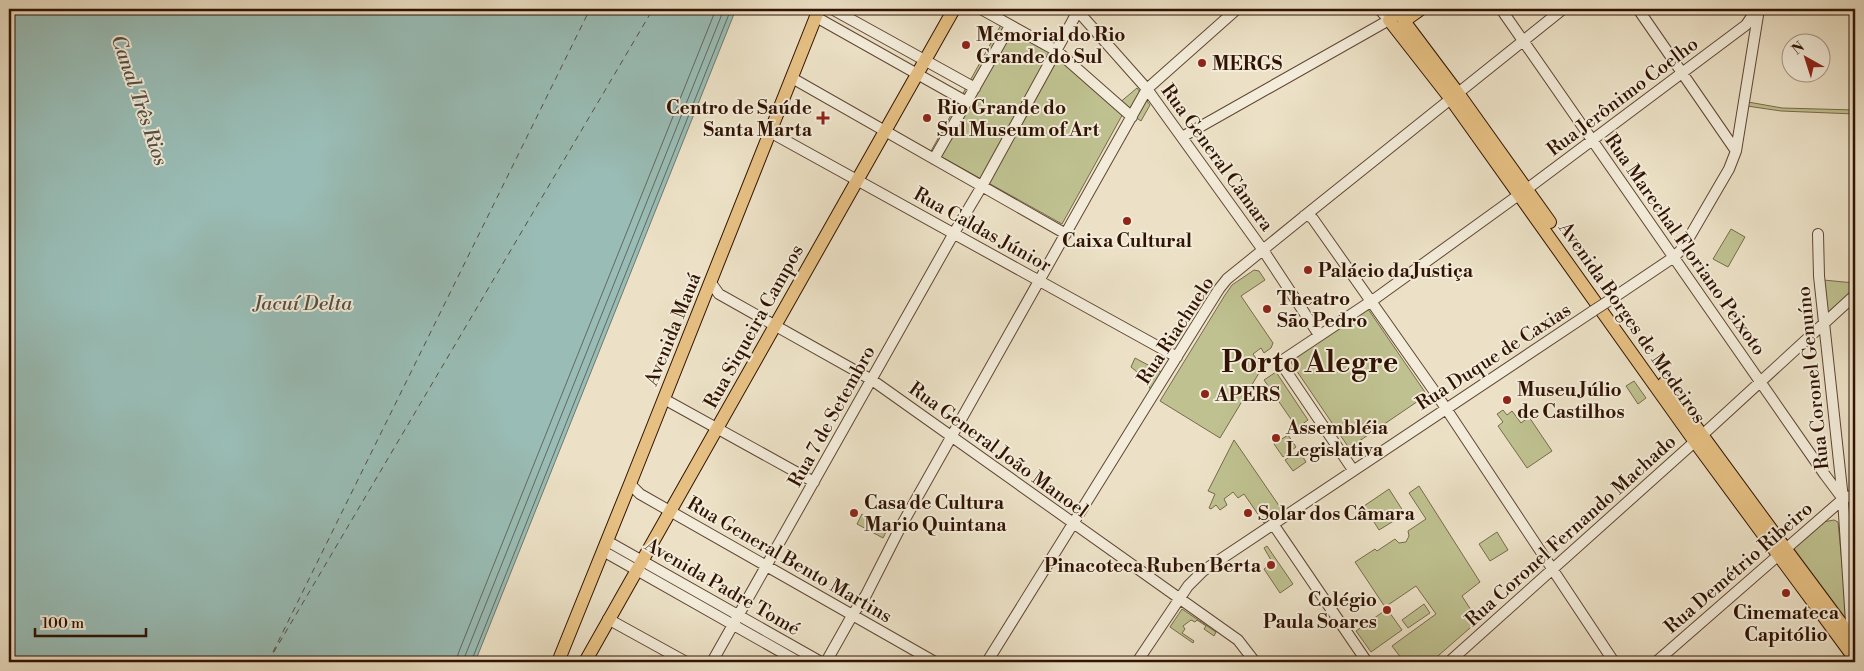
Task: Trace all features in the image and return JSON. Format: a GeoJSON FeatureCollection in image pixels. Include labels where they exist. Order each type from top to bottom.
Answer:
{"type":"FeatureCollection","features":[{"type":"Feature","properties":{"kind":"main road","name":"Rua Siqueira Campos"},"geometry":{"type":"LineString","coordinates":[[585,662],[954,9]]}},
{"type":"Feature","properties":{"kind":"main road"},"geometry":{"type":"LineString","coordinates":[[1397,14],[1421,9]]}},
{"type":"Feature","properties":{"kind":"main road","name":"Avenida Mauá"},"geometry":{"type":"LineString","coordinates":[[558,662],[818,13]]}},
{"type":"Feature","properties":{"kind":"main road","name":"Avenida Borges de Medeiros"},"geometry":{"type":"LineString","coordinates":[[1397,14],[1781,552],[1855,660]]}},
{"type":"Feature","properties":{"kind":"main road","name":"Avenida Borges de Medeiros"},"geometry":{"type":"LineString","coordinates":[[1781,552],[1854,640]]}},
{"type":"Feature","properties":{"kind":"street"},"geometry":{"type":"LineString","coordinates":[[832,9],[975,88]]}},
{"type":"Feature","properties":{"kind":"street"},"geometry":{"type":"LineString","coordinates":[[981,9],[1057,51],[1073,64],[1094,86],[1132,117]]}},
{"type":"Feature","properties":{"kind":"street"},"geometry":{"type":"LineString","coordinates":[[1057,51],[1078,9]]}},
{"type":"Feature","properties":{"kind":"street","name":"Rua General Câmara"},"geometry":{"type":"LineString","coordinates":[[1078,9],[1147,89],[1263,250],[1320,335]]}},
{"type":"Feature","properties":{"kind":"street"},"geometry":{"type":"LineString","coordinates":[[826,662],[852,614],[866,596],[900,528],[1147,89],[1237,9]]}},
{"type":"Feature","properties":{"kind":"street","name":"Avenida Borges de Medeiros"},"geometry":{"type":"LineString","coordinates":[[1379,9],[1397,14]]}},
{"type":"Feature","properties":{"kind":"street","name":"Rua Marechal Floriano Peixoto"},"geometry":{"type":"LineString","coordinates":[[1502,9],[1842,498]]}},
{"type":"Feature","properties":{"kind":"street","name":"Rua Riachuelo"},"geometry":{"type":"LineString","coordinates":[[987,662],[1219,289],[1228,279],[1304,216],[1563,9]]}},
{"type":"Feature","properties":{"kind":"street"},"geometry":{"type":"LineString","coordinates":[[1638,9],[1736,151]]}},
{"type":"Feature","properties":{"kind":"street","name":"Rua Jerônimo Coelho"},"geometry":{"type":"LineString","coordinates":[[1353,470],[1280,362],[1371,301],[1523,192],[1746,25],[1758,9]]}},
{"type":"Feature","properties":{"kind":"street","name":"Rua Duque de Caxias"},"geometry":{"type":"LineString","coordinates":[[1137,662],[1188,586],[1203,571],[1674,257],[1683,248],[1729,169],[1736,151],[1758,9]]}},
{"type":"Feature","properties":{"kind":"street"},"geometry":{"type":"LineString","coordinates":[[818,13],[917,74],[967,102]]}},
{"type":"Feature","properties":{"kind":"street"},"geometry":{"type":"LineString","coordinates":[[1182,137],[1397,14]]}},
{"type":"Feature","properties":{"kind":"street"},"geometry":{"type":"LineString","coordinates":[[934,159],[1010,26]]}},
{"type":"Feature","properties":{"kind":"street","name":"Rua 7 de Setembro"},"geometry":{"type":"LineString","coordinates":[[712,662],[1057,51]]}},
{"type":"Feature","properties":{"kind":"street"},"geometry":{"type":"LineString","coordinates":[[935,84],[943,71]]}},
{"type":"Feature","properties":{"kind":"street"},"geometry":{"type":"LineString","coordinates":[[792,78],[1066,234]]}},
{"type":"Feature","properties":{"kind":"street"},"geometry":{"type":"LineString","coordinates":[[951,93],[958,79]]}},
{"type":"Feature","properties":{"kind":"street","name":"Rua Caldas Júnior"},"geometry":{"type":"LineString","coordinates":[[770,132],[1177,357]]}},
{"type":"Feature","properties":{"kind":"street"},"geometry":{"type":"LineString","coordinates":[[1304,216],[1309,216],[1313,219],[1446,408],[1614,662]]}},
{"type":"Feature","properties":{"kind":"street","name":"Rua Coronel Genuíno"},"geometry":{"type":"LineString","coordinates":[[1818,234],[1820,276],[1854,640]]}},
{"type":"Feature","properties":{"kind":"street","name":"Rua General João Manoel"},"geometry":{"type":"LineString","coordinates":[[710,283],[719,294],[872,380],[1238,640],[1255,662]]}},
{"type":"Feature","properties":{"kind":"street","name":"Rua Coronel Fernando Machado"},"geometry":{"type":"LineString","coordinates":[[1449,662],[1855,295]]}},
{"type":"Feature","properties":{"kind":"street"},"geometry":{"type":"LineString","coordinates":[[664,399],[814,482]]}},
{"type":"Feature","properties":{"kind":"street","name":"Rua General Bento Martins"},"geometry":{"type":"LineString","coordinates":[[630,484],[640,494],[935,662]]}},
{"type":"Feature","properties":{"kind":"street"},"geometry":{"type":"LineString","coordinates":[[1842,498],[1855,497]]}},
{"type":"Feature","properties":{"kind":"street","name":"Rua Demétrio Ribeiro"},"geometry":{"type":"LineString","coordinates":[[1656,662],[1842,498]]}},
{"type":"Feature","properties":{"kind":"street"},"geometry":{"type":"LineString","coordinates":[[1821,518],[1837,518],[1844,524]]}},
{"type":"Feature","properties":{"kind":"street"},"geometry":{"type":"LineString","coordinates":[[1274,524],[1367,662]]}},
{"type":"Feature","properties":{"kind":"street","name":"Avenida Padre Tomé"},"geometry":{"type":"LineString","coordinates":[[605,546],[639,565],[672,589],[695,596]]}},
{"type":"Feature","properties":{"kind":"street","name":"Avenida Padre Tomé"},"geometry":{"type":"LineString","coordinates":[[639,565],[677,580],[695,596],[821,662]]}},
{"type":"Feature","properties":{"kind":"street"},"geometry":{"type":"LineString","coordinates":[[672,589],[677,580]]}},
{"type":"Feature","properties":{"kind":"street"},"geometry":{"type":"LineString","coordinates":[[608,619],[686,662]]}},
{"type":"Feature","properties":{"kind":"street","name":"Avenida Padre Tomé"},"geometry":{"type":"LineString","coordinates":[[736,619],[775,649],[799,662]]}},
{"type":"Feature","properties":{"kind":"street"},"geometry":{"type":"LineString","coordinates":[[775,649],[781,640]]}},
{"type":"Feature","properties":{"kind":"green space"},"geometry":{"type":"Polygon","coordinates":[[[1002,23],[1044,47],[1118,104],[1137,88],[1150,105],[1141,121],[1125,110],[1062,224],[931,151],[1002,23]]]}},
{"type":"Feature","properties":{"kind":"green space"},"geometry":{"type":"Polygon","coordinates":[[[1748,102],[1782,108],[1855,110],[1855,114],[1781,111],[1747,106],[1748,102]]]}},
{"type":"Feature","properties":{"kind":"green space"},"geometry":{"type":"Polygon","coordinates":[[[1731,229],[1745,237],[1728,267],[1713,259],[1731,229]]]}},
{"type":"Feature","properties":{"kind":"green space"},"geometry":{"type":"Polygon","coordinates":[[[1254,270],[1259,271],[1265,280],[1241,296],[1273,343],[1271,348],[1264,353],[1261,348],[1253,354],[1260,364],[1256,367],[1259,373],[1220,438],[1160,401],[1232,285],[1254,270]]]}},
{"type":"Feature","properties":{"kind":"green space"},"geometry":{"type":"Polygon","coordinates":[[[1823,280],[1855,283],[1855,289],[1827,313],[1823,280]]]}},
{"type":"Feature","properties":{"kind":"green space"},"geometry":{"type":"Polygon","coordinates":[[[1368,309],[1427,395],[1349,448],[1290,361],[1368,309]]]}},
{"type":"Feature","properties":{"kind":"green space"},"geometry":{"type":"Polygon","coordinates":[[[1135,358],[1163,373],[1151,390],[1142,376],[1131,367],[1135,358]]]}},
{"type":"Feature","properties":{"kind":"green space"},"geometry":{"type":"Polygon","coordinates":[[[1276,372],[1308,420],[1297,428],[1264,380],[1276,372]]]}},
{"type":"Feature","properties":{"kind":"green space"},"geometry":{"type":"Polygon","coordinates":[[[1634,381],[1646,398],[1638,404],[1626,386],[1634,381]]]}},
{"type":"Feature","properties":{"kind":"green space"},"geometry":{"type":"Polygon","coordinates":[[[1503,410],[1507,415],[1512,411],[1521,423],[1529,417],[1552,451],[1527,468],[1498,426],[1503,422],[1497,414],[1503,410]]]}},
{"type":"Feature","properties":{"kind":"green space"},"geometry":{"type":"Polygon","coordinates":[[[1288,435],[1296,447],[1283,457],[1274,444],[1288,435]]]}},
{"type":"Feature","properties":{"kind":"green space"},"geometry":{"type":"Polygon","coordinates":[[[1234,440],[1282,510],[1264,523],[1244,494],[1238,498],[1233,492],[1224,499],[1227,505],[1220,510],[1216,505],[1211,509],[1209,508],[1215,494],[1208,491],[1234,440]]]}},
{"type":"Feature","properties":{"kind":"green space"},"geometry":{"type":"Polygon","coordinates":[[[1299,451],[1306,462],[1293,471],[1285,460],[1299,451]]]}},
{"type":"Feature","properties":{"kind":"green space"},"geometry":{"type":"Polygon","coordinates":[[[1419,486],[1480,582],[1462,596],[1478,621],[1431,662],[1404,662],[1392,646],[1436,614],[1416,586],[1385,607],[1355,562],[1395,539],[1399,543],[1406,542],[1409,536],[1408,531],[1426,519],[1409,493],[1419,486]]]}},
{"type":"Feature","properties":{"kind":"green space"},"geometry":{"type":"Polygon","coordinates":[[[1389,489],[1405,514],[1379,530],[1364,506],[1389,489]]]}},
{"type":"Feature","properties":{"kind":"green space"},"geometry":{"type":"Polygon","coordinates":[[[862,514],[887,530],[883,538],[857,524],[862,514]]]}},
{"type":"Feature","properties":{"kind":"green space"},"geometry":{"type":"Polygon","coordinates":[[[1834,520],[1838,522],[1848,626],[1790,550],[1823,522],[1834,520]]]}},
{"type":"Feature","properties":{"kind":"green space"},"geometry":{"type":"Polygon","coordinates":[[[1497,532],[1508,550],[1490,561],[1479,544],[1497,532]]]}},
{"type":"Feature","properties":{"kind":"green space"},"geometry":{"type":"Polygon","coordinates":[[[1267,546],[1293,584],[1280,593],[1264,569],[1271,560],[1264,548],[1267,546]]]}},
{"type":"Feature","properties":{"kind":"green space"},"geometry":{"type":"Polygon","coordinates":[[[1424,604],[1430,613],[1408,628],[1402,620],[1424,604]]]}},
{"type":"Feature","properties":{"kind":"green space"},"geometry":{"type":"Polygon","coordinates":[[[1182,609],[1216,632],[1214,636],[1204,629],[1206,626],[1197,620],[1195,622],[1191,620],[1183,626],[1185,629],[1182,633],[1194,641],[1193,643],[1170,627],[1182,609]]]}},
{"type":"Feature","properties":{"kind":"green space"},"geometry":{"type":"Polygon","coordinates":[[[1387,609],[1402,630],[1371,652],[1356,631],[1387,609]]]}},
{"type":"Feature","properties":{"kind":"water","name":"Jacuí Delta"},"geometry":{"type":"Polygon","coordinates":[[[9,9],[736,9],[475,662],[9,662],[9,9]]]}},
{"type":"Feature","properties":{"kind":"ferry route"},"geometry":{"type":"LineString","coordinates":[[273,652],[590,9]]}},
{"type":"Feature","properties":{"kind":"ferry route"},"geometry":{"type":"LineString","coordinates":[[268,662],[653,9]]}},
{"type":"Feature","properties":{"kind":"place","name":"Memorial do Rio Grande do Sul"},"geometry":{"type":"Point","coordinates":[966,45]}},
{"type":"Feature","properties":{"kind":"place","name":"MERGS"},"geometry":{"type":"Point","coordinates":[1202,63]}},
{"type":"Feature","properties":{"kind":"place","name":"Centro de Saúde Santa Marta"},"geometry":{"type":"Point","coordinates":[823,118]}},
{"type":"Feature","properties":{"kind":"place","name":"Rio Grande do Sul Museum of Art"},"geometry":{"type":"Point","coordinates":[927,118]}},
{"type":"Feature","properties":{"kind":"place","name":"Caixa Cultural"},"geometry":{"type":"Point","coordinates":[1127,221]}},
{"type":"Feature","properties":{"kind":"place","name":"Palácio da Justiça"},"geometry":{"type":"Point","coordinates":[1308,270]}},
{"type":"Feature","properties":{"kind":"place","name":"Theatro São Pedro"},"geometry":{"type":"Point","coordinates":[1267,309]}},
{"type":"Feature","properties":{"kind":"place","name":"APERS"},"geometry":{"type":"Point","coordinates":[1205,394]}},
{"type":"Feature","properties":{"kind":"place","name":"Museu Júlio de Castilhos"},"geometry":{"type":"Point","coordinates":[1507,400]}},
{"type":"Feature","properties":{"kind":"place","name":"Assembléia Legislativa"},"geometry":{"type":"Point","coordinates":[1276,438]}},
{"type":"Feature","properties":{"kind":"place","name":"Casa de Cultura Mario Quintana"},"geometry":{"type":"Point","coordinates":[854,513]}},
{"type":"Feature","properties":{"kind":"place","name":"Solar dos Câmara"},"geometry":{"type":"Point","coordinates":[1248,513]}},
{"type":"Feature","properties":{"kind":"place","name":"Pinacoteca Ruben Berta"},"geometry":{"type":"Point","coordinates":[1271,565]}},
{"type":"Feature","properties":{"kind":"place","name":"Cinemateca Capitólio"},"geometry":{"type":"Point","coordinates":[1786,593]}},
{"type":"Feature","properties":{"kind":"place","name":"Colégio Paula Soares"},"geometry":{"type":"Point","coordinates":[1387,610]}},
{"type":"Feature","properties":{"kind":"district","name":"Porto Alegre"},"geometry":{"type":"Point","coordinates":[1310,362]}},
{"type":"Feature","properties":{"kind":"water label","name":"Canal Três Rios"},"geometry":{"type":"Point","coordinates":[140,100]}}]}
